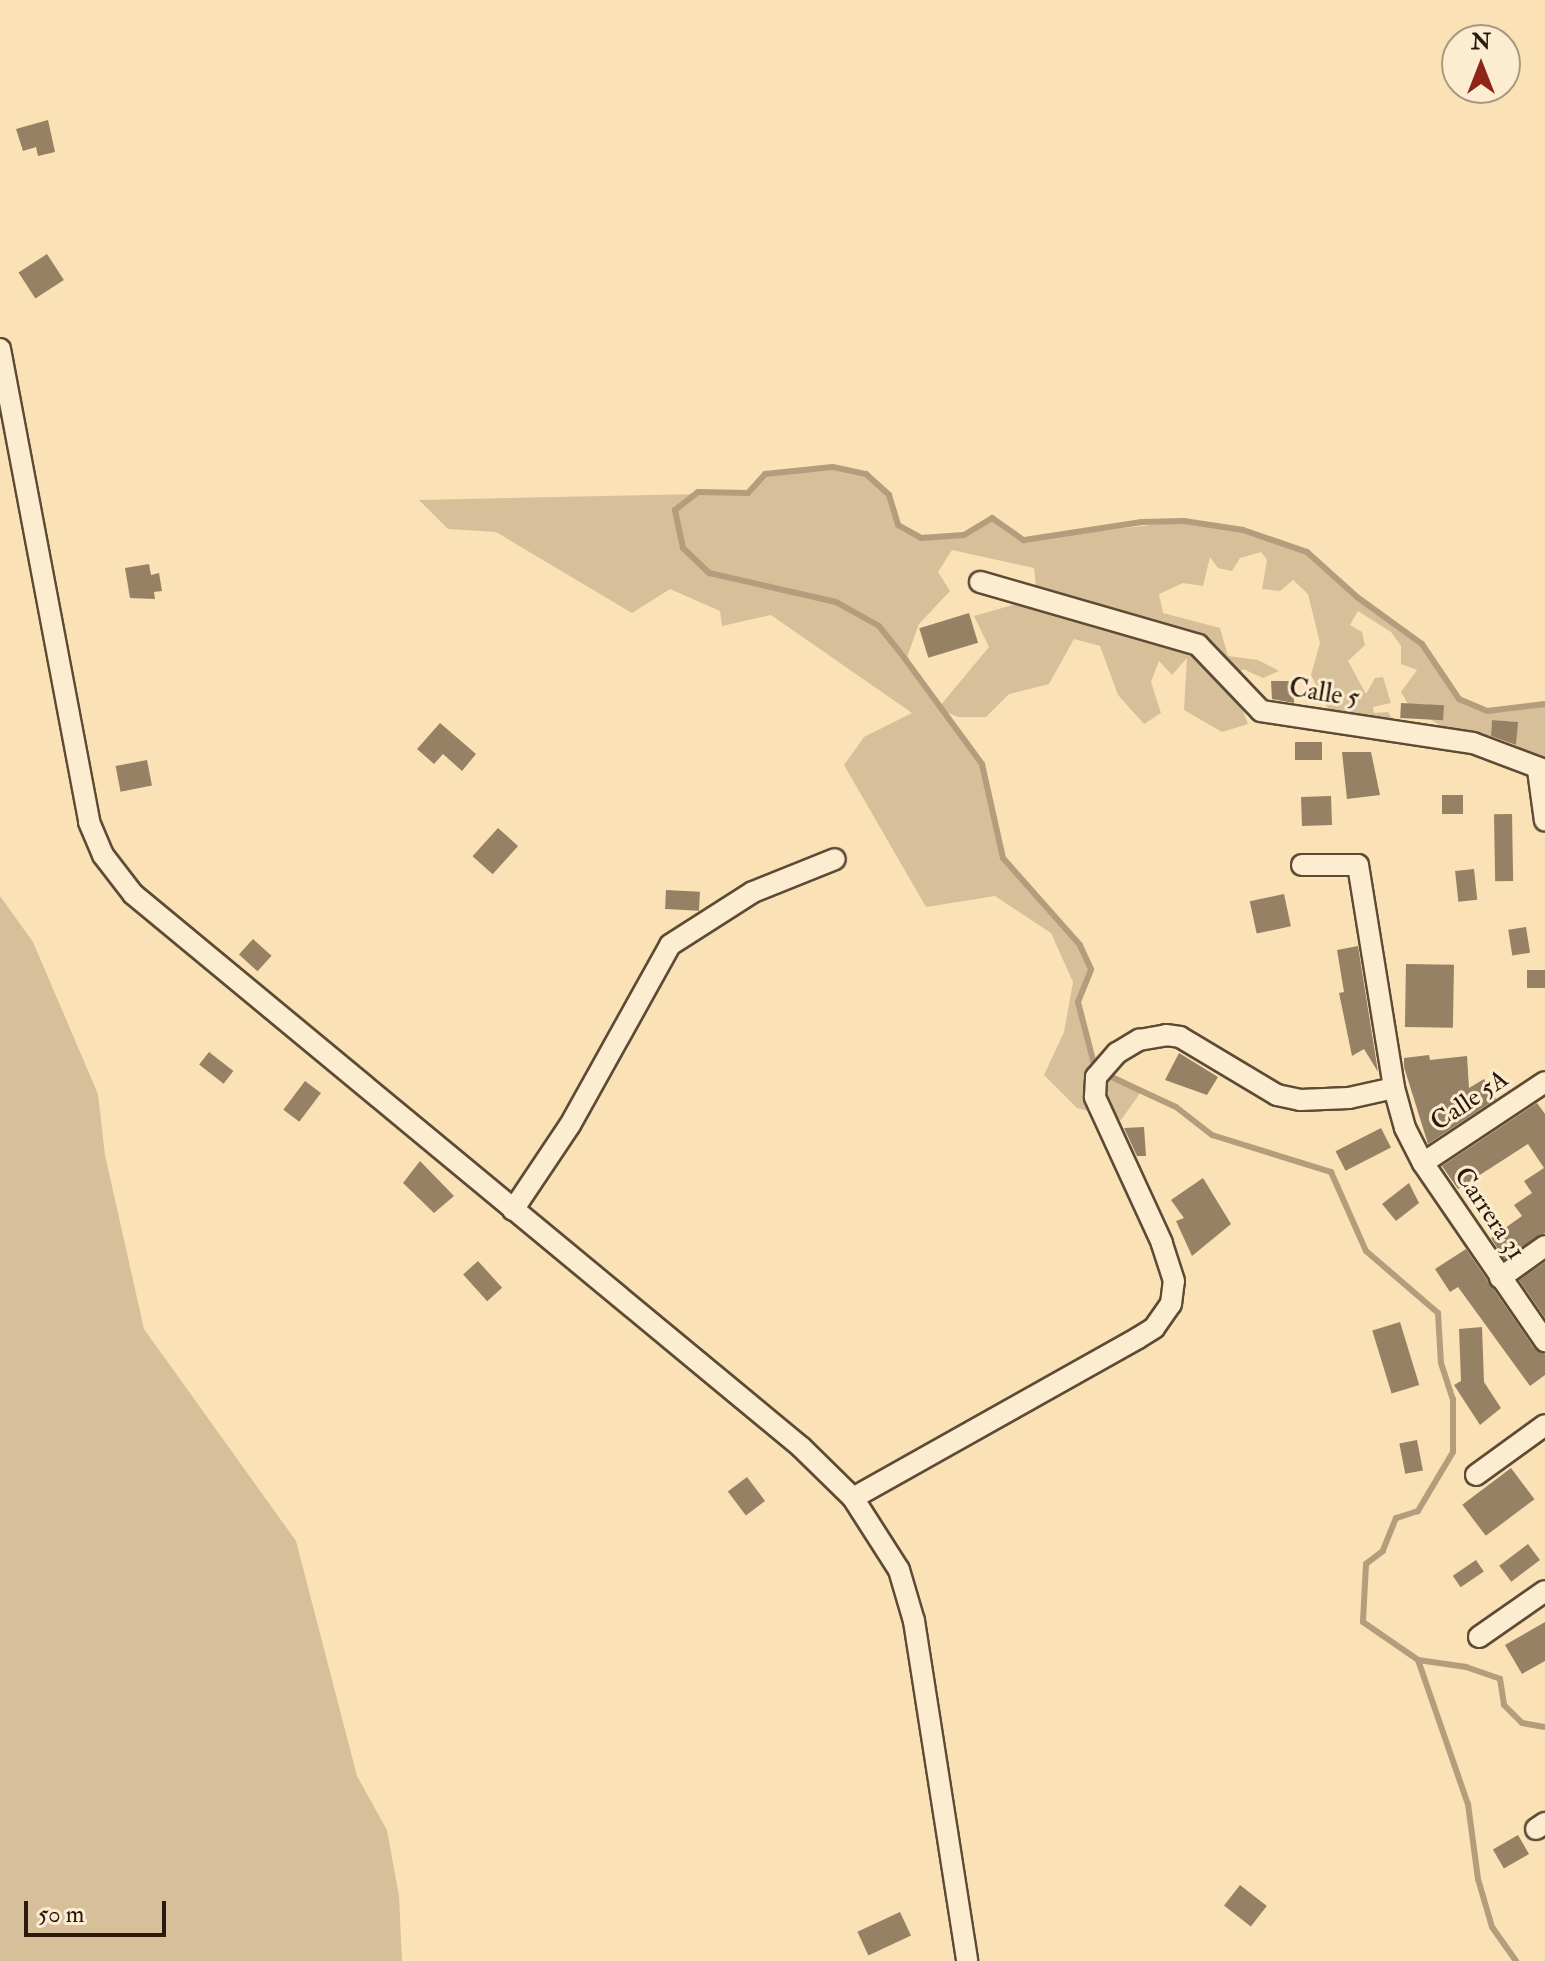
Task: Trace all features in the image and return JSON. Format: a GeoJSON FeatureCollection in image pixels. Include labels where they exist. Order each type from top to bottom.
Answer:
{"type":"FeatureCollection","features":[{"type":"Feature","properties":{"kind":"street"},"geometry":{"type":"LineString","coordinates":[[0,349],[89,822],[103,855],[133,894],[801,1447],[853,1498],[899,1570],[914,1621],[967,1961]]}},
{"type":"Feature","properties":{"kind":"street","name":"Calle 5"},"geometry":{"type":"LineString","coordinates":[[980,582],[1198,645],[1261,711],[1473,743],[1510,753],[1542,770]]}},
{"type":"Feature","properties":{"kind":"street"},"geometry":{"type":"LineString","coordinates":[[1542,770],[1545,821]]}},
{"type":"Feature","properties":{"kind":"street"},"geometry":{"type":"LineString","coordinates":[[513,1210],[570,1125],[670,945],[753,892],[835,859]]}},
{"type":"Feature","properties":{"kind":"street","name":"Carrera 31"},"geometry":{"type":"LineString","coordinates":[[1302,865],[1352,861],[1362,874],[1398,1109],[1423,1163],[1545,1341]]}},
{"type":"Feature","properties":{"kind":"street"},"geometry":{"type":"LineString","coordinates":[[853,1498],[1138,1338],[1154,1328],[1171,1304],[1174,1281],[1162,1243],[1095,1097],[1096,1077],[1117,1053],[1139,1040],[1166,1035],[1180,1037],[1277,1095],[1300,1100],[1349,1098],[1394,1088]]}},
{"type":"Feature","properties":{"kind":"street","name":"Calle 5A"},"geometry":{"type":"LineString","coordinates":[[1423,1163],[1545,1082]]}},
{"type":"Feature","properties":{"kind":"street"},"geometry":{"type":"LineString","coordinates":[[1500,1278],[1545,1246]]}},
{"type":"Feature","properties":{"kind":"street"},"geometry":{"type":"LineString","coordinates":[[1476,1475],[1545,1425]]}},
{"type":"Feature","properties":{"kind":"street"},"geometry":{"type":"LineString","coordinates":[[1479,1637],[1545,1591]]}},
{"type":"Feature","properties":{"kind":"shaded area"},"geometry":{"type":"Polygon","coordinates":[[[833,467],[866,474],[889,495],[898,525],[921,538],[964,535],[992,518],[1024,540],[1184,521],[1243,530],[1307,552],[1357,597],[1422,644],[1460,699],[1487,711],[1545,704],[1545,760],[1516,746],[1517,722],[1492,720],[1491,739],[1458,736],[1428,718],[1428,704],[1408,704],[1401,692],[1417,670],[1401,664],[1401,646],[1391,632],[1358,611],[1350,625],[1362,632],[1365,645],[1348,661],[1366,694],[1375,678],[1383,677],[1391,703],[1373,707],[1374,713],[1388,712],[1393,720],[1385,725],[1333,718],[1311,675],[1320,643],[1308,594],[1293,580],[1280,591],[1262,589],[1267,560],[1261,552],[1240,558],[1232,571],[1218,568],[1210,557],[1203,586],[1183,583],[1159,594],[1163,613],[1220,628],[1228,656],[1258,660],[1279,671],[1263,678],[1243,669],[1232,682],[1248,724],[1222,732],[1184,710],[1187,658],[1172,675],[1159,661],[1151,682],[1161,713],[1144,724],[1118,695],[1100,646],[1074,639],[1049,684],[1009,694],[986,717],[958,717],[940,709],[982,764],[1003,858],[1080,945],[1091,969],[1078,1003],[1094,1064],[1143,1089],[1121,1120],[1077,1108],[1044,1075],[1064,1032],[1073,982],[1051,933],[995,896],[926,907],[844,765],[864,737],[912,713],[771,615],[722,626],[720,611],[670,589],[632,613],[496,532],[448,529],[419,500],[748,493],[765,474],[833,467]],[[952,550],[938,572],[950,591],[919,624],[906,660],[939,707],[989,647],[974,616],[1037,598],[1034,568],[952,550]]]}},
{"type":"Feature","properties":{"kind":"shaded area"},"geometry":{"type":"Polygon","coordinates":[[[0,896],[33,942],[98,1094],[105,1155],[144,1329],[296,1541],[357,1776],[387,1830],[399,1896],[402,1961],[0,1961],[0,896]]]}},
{"type":"Feature","properties":{"kind":"building"},"geometry":{"type":"Polygon","coordinates":[[[48,120],[55,152],[38,156],[36,147],[23,151],[16,129],[48,120]]]}},
{"type":"Feature","properties":{"kind":"building"},"geometry":{"type":"Polygon","coordinates":[[[47,254],[64,280],[35,299],[18,273],[47,254]]]}},
{"type":"Feature","properties":{"kind":"building"},"geometry":{"type":"Polygon","coordinates":[[[149,564],[151,575],[159,573],[162,591],[154,592],[155,599],[130,598],[125,568],[149,564]]]}},
{"type":"Feature","properties":{"kind":"building"},"geometry":{"type":"Polygon","coordinates":[[[969,613],[978,643],[928,658],[919,628],[969,613]]]}},
{"type":"Feature","properties":{"kind":"building"},"geometry":{"type":"Polygon","coordinates":[[[1271,681],[1293,681],[1294,703],[1272,699],[1271,681]]]}},
{"type":"Feature","properties":{"kind":"building"},"geometry":{"type":"Polygon","coordinates":[[[1401,703],[1444,705],[1443,720],[1400,718],[1401,703]]]}},
{"type":"Feature","properties":{"kind":"building"},"geometry":{"type":"Polygon","coordinates":[[[1492,720],[1518,722],[1516,745],[1491,736],[1492,720]]]}},
{"type":"Feature","properties":{"kind":"building"},"geometry":{"type":"Polygon","coordinates":[[[440,723],[476,754],[462,771],[443,754],[434,764],[417,749],[440,723]]]}},
{"type":"Feature","properties":{"kind":"building"},"geometry":{"type":"Polygon","coordinates":[[[1295,742],[1322,742],[1322,760],[1295,760],[1295,742]]]}},
{"type":"Feature","properties":{"kind":"building"},"geometry":{"type":"Polygon","coordinates":[[[1342,752],[1371,752],[1380,795],[1347,799],[1342,752]]]}},
{"type":"Feature","properties":{"kind":"building"},"geometry":{"type":"Polygon","coordinates":[[[147,760],[152,786],[121,792],[116,766],[147,760]]]}},
{"type":"Feature","properties":{"kind":"building"},"geometry":{"type":"Polygon","coordinates":[[[1442,795],[1463,795],[1463,814],[1442,814],[1442,795]]]}},
{"type":"Feature","properties":{"kind":"building"},"geometry":{"type":"Polygon","coordinates":[[[1331,796],[1332,825],[1302,826],[1301,797],[1331,796]]]}},
{"type":"Feature","properties":{"kind":"building"},"geometry":{"type":"Polygon","coordinates":[[[1494,814],[1512,814],[1513,881],[1495,881],[1494,814]]]}},
{"type":"Feature","properties":{"kind":"building"},"geometry":{"type":"Polygon","coordinates":[[[498,828],[518,846],[493,874],[473,856],[498,828]]]}},
{"type":"Feature","properties":{"kind":"building"},"geometry":{"type":"Polygon","coordinates":[[[1474,869],[1477,900],[1458,902],[1455,871],[1474,869]]]}},
{"type":"Feature","properties":{"kind":"building"},"geometry":{"type":"Polygon","coordinates":[[[666,890],[700,892],[699,911],[665,909],[666,890]]]}},
{"type":"Feature","properties":{"kind":"building"},"geometry":{"type":"Polygon","coordinates":[[[1284,894],[1291,926],[1257,934],[1250,901],[1284,894]]]}},
{"type":"Feature","properties":{"kind":"building"},"geometry":{"type":"Polygon","coordinates":[[[1526,927],[1530,953],[1512,955],[1508,930],[1526,927]]]}},
{"type":"Feature","properties":{"kind":"building"},"geometry":{"type":"Polygon","coordinates":[[[253,939],[272,956],[258,971],[239,955],[253,939]]]}},
{"type":"Feature","properties":{"kind":"building"},"geometry":{"type":"Polygon","coordinates":[[[1358,946],[1378,1072],[1364,1049],[1352,1056],[1339,993],[1344,992],[1337,950],[1358,946]]]}},
{"type":"Feature","properties":{"kind":"building"},"geometry":{"type":"Polygon","coordinates":[[[1406,964],[1454,965],[1453,1028],[1405,1027],[1406,964]]]}},
{"type":"Feature","properties":{"kind":"building"},"geometry":{"type":"Polygon","coordinates":[[[1527,970],[1545,970],[1545,988],[1527,988],[1527,970]]]}},
{"type":"Feature","properties":{"kind":"building"},"geometry":{"type":"Polygon","coordinates":[[[209,1052],[233,1071],[224,1084],[199,1065],[209,1052]]]}},
{"type":"Feature","properties":{"kind":"building"},"geometry":{"type":"Polygon","coordinates":[[[1179,1053],[1218,1077],[1207,1095],[1165,1080],[1179,1053]]]}},
{"type":"Feature","properties":{"kind":"building"},"geometry":{"type":"Polygon","coordinates":[[[1429,1055],[1430,1060],[1467,1056],[1469,1088],[1484,1079],[1496,1099],[1428,1144],[1404,1067],[1404,1058],[1429,1055]]]}},
{"type":"Feature","properties":{"kind":"building"},"geometry":{"type":"Polygon","coordinates":[[[305,1081],[321,1093],[299,1122],[283,1110],[305,1081]]]}},
{"type":"Feature","properties":{"kind":"building"},"geometry":{"type":"Polygon","coordinates":[[[1537,1103],[1545,1114],[1545,1233],[1504,1259],[1491,1238],[1522,1216],[1514,1205],[1532,1193],[1524,1181],[1544,1168],[1528,1144],[1458,1189],[1442,1166],[1537,1103]]]}},
{"type":"Feature","properties":{"kind":"building"},"geometry":{"type":"Polygon","coordinates":[[[1144,1127],[1146,1156],[1137,1156],[1124,1128],[1144,1127]]]}},
{"type":"Feature","properties":{"kind":"building"},"geometry":{"type":"Polygon","coordinates":[[[1381,1128],[1391,1148],[1346,1171],[1336,1151],[1381,1128]]]}},
{"type":"Feature","properties":{"kind":"building"},"geometry":{"type":"Polygon","coordinates":[[[420,1161],[454,1196],[434,1213],[403,1183],[420,1161]]]}},
{"type":"Feature","properties":{"kind":"building"},"geometry":{"type":"Polygon","coordinates":[[[1203,1178],[1231,1224],[1192,1256],[1176,1221],[1184,1218],[1171,1200],[1203,1178]]]}},
{"type":"Feature","properties":{"kind":"building"},"geometry":{"type":"Polygon","coordinates":[[[1409,1183],[1419,1203],[1396,1221],[1382,1204],[1409,1183]]]}},
{"type":"Feature","properties":{"kind":"building"},"geometry":{"type":"Polygon","coordinates":[[[1466,1249],[1534,1348],[1545,1354],[1545,1375],[1530,1386],[1458,1287],[1450,1292],[1435,1269],[1466,1249]]]}},
{"type":"Feature","properties":{"kind":"building"},"geometry":{"type":"Polygon","coordinates":[[[478,1261],[502,1288],[487,1301],[463,1274],[478,1261]]]}},
{"type":"Feature","properties":{"kind":"building"},"geometry":{"type":"Polygon","coordinates":[[[1545,1262],[1545,1318],[1519,1280],[1545,1262]]]}},
{"type":"Feature","properties":{"kind":"building"},"geometry":{"type":"Polygon","coordinates":[[[1400,1322],[1419,1385],[1392,1394],[1372,1330],[1400,1322]]]}},
{"type":"Feature","properties":{"kind":"building"},"geometry":{"type":"Polygon","coordinates":[[[1482,1327],[1484,1382],[1501,1408],[1480,1425],[1454,1385],[1461,1381],[1459,1329],[1482,1327]]]}},
{"type":"Feature","properties":{"kind":"building"},"geometry":{"type":"Polygon","coordinates":[[[1417,1440],[1423,1470],[1405,1474],[1399,1443],[1417,1440]]]}},
{"type":"Feature","properties":{"kind":"building"},"geometry":{"type":"Polygon","coordinates":[[[1511,1468],[1534,1499],[1486,1536],[1462,1505],[1511,1468]]]}},
{"type":"Feature","properties":{"kind":"building"},"geometry":{"type":"Polygon","coordinates":[[[747,1477],[765,1501],[746,1515],[728,1491],[747,1477]]]}},
{"type":"Feature","properties":{"kind":"building"},"geometry":{"type":"Polygon","coordinates":[[[1528,1544],[1540,1560],[1511,1582],[1499,1566],[1528,1544]]]}},
{"type":"Feature","properties":{"kind":"building"},"geometry":{"type":"Polygon","coordinates":[[[1476,1560],[1484,1572],[1461,1587],[1453,1576],[1476,1560]]]}},
{"type":"Feature","properties":{"kind":"building"},"geometry":{"type":"Polygon","coordinates":[[[1545,1622],[1545,1661],[1522,1674],[1505,1645],[1545,1622]]]}},
{"type":"Feature","properties":{"kind":"building"},"geometry":{"type":"Polygon","coordinates":[[[1518,1835],[1529,1854],[1504,1869],[1493,1850],[1518,1835]]]}},
{"type":"Feature","properties":{"kind":"building"},"geometry":{"type":"Polygon","coordinates":[[[1240,1885],[1267,1906],[1251,1926],[1224,1905],[1240,1885]]]}},
{"type":"Feature","properties":{"kind":"building"},"geometry":{"type":"Polygon","coordinates":[[[900,1912],[911,1936],[868,1955],[857,1932],[900,1912]]]}},
{"type":"Feature","properties":{"kind":"waterway"},"geometry":{"type":"LineString","coordinates":[[1094,1064],[1078,1002],[1091,969],[1080,945],[1003,858],[982,764],[906,660],[879,626],[836,602],[709,573],[683,548],[675,510],[698,492],[748,493],[765,474],[833,467],[866,474],[889,495],[898,525],[921,538],[964,535],[992,518],[1024,540],[1142,522],[1184,521],[1243,530],[1307,552],[1357,597],[1422,644],[1459,699],[1487,711],[1545,704]]}},
{"type":"Feature","properties":{"kind":"waterway"},"geometry":{"type":"LineString","coordinates":[[1107,1075],[1176,1107],[1212,1135],[1331,1172],[1366,1251],[1438,1313],[1441,1363],[1453,1399],[1453,1452],[1418,1511],[1396,1518],[1383,1551],[1366,1564],[1363,1622],[1418,1660],[1468,1804],[1478,1879],[1492,1927],[1516,1961]]}},
{"type":"Feature","properties":{"kind":"waterway"},"geometry":{"type":"LineString","coordinates":[[1418,1660],[1466,1667],[1500,1679],[1504,1705],[1522,1723],[1545,1727]]}}]}
